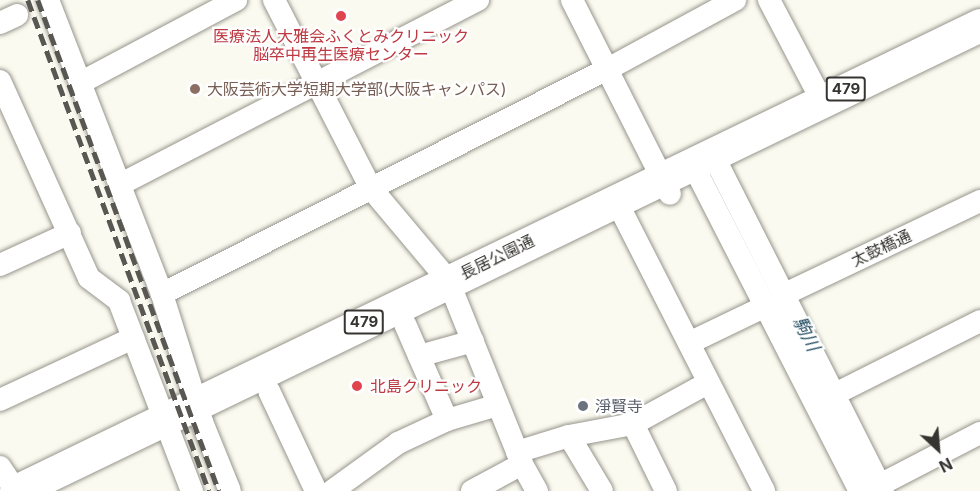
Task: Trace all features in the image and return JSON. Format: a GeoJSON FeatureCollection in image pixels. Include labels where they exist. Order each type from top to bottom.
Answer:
{"type":"FeatureCollection","features":[{"type":"Feature","properties":{"kind":"highway","name":"長居公園通"},"geometry":{"type":"LineString","coordinates":[[16,491],[168,427],[453,290],[706,166],[822,101],[980,25]]}},
{"type":"Feature","properties":{"kind":"highway","name":"長居公園通"},"geometry":{"type":"LineString","coordinates":[[706,166],[980,47]]}},
{"type":"Feature","properties":{"kind":"highway","name":"長居公園通"},"geometry":{"type":"LineString","coordinates":[[200,412],[269,391],[405,324],[453,290],[624,216],[666,186]]}},
{"type":"Feature","properties":{"kind":"highway","name":"長居公園通"},"geometry":{"type":"LineString","coordinates":[[60,491],[168,427]]}},
{"type":"Feature","properties":{"kind":"street"},"geometry":{"type":"LineString","coordinates":[[48,0],[162,294],[200,412],[230,491]]}},
{"type":"Feature","properties":{"kind":"street"},"geometry":{"type":"LineString","coordinates":[[80,83],[236,0]]}},
{"type":"Feature","properties":{"kind":"street"},"geometry":{"type":"LineString","coordinates":[[274,0],[370,187],[453,290],[519,458],[537,491]]}},
{"type":"Feature","properties":{"kind":"street"},"geometry":{"type":"LineString","coordinates":[[121,184],[478,0]]}},
{"type":"Feature","properties":{"kind":"street"},"geometry":{"type":"LineString","coordinates":[[572,0],[666,186]]}},
{"type":"Feature","properties":{"kind":"street"},"geometry":{"type":"LineString","coordinates":[[162,294],[370,187],[606,70],[735,0]]}},
{"type":"Feature","properties":{"kind":"street"},"geometry":{"type":"LineString","coordinates":[[769,0],[822,101]]}},
{"type":"Feature","properties":{"kind":"street"},"geometry":{"type":"LineString","coordinates":[[0,81],[89,278],[119,301],[192,491]]}},
{"type":"Feature","properties":{"kind":"street"},"geometry":{"type":"LineString","coordinates":[[706,166],[873,489]]}},
{"type":"Feature","properties":{"kind":"street","name":"太鼓橋通"},"geometry":{"type":"LineString","coordinates":[[689,343],[980,201]]}},
{"type":"Feature","properties":{"kind":"street"},"geometry":{"type":"LineString","coordinates":[[624,216],[764,491]]}},
{"type":"Feature","properties":{"kind":"street"},"geometry":{"type":"LineString","coordinates":[[0,265],[70,232]]}},
{"type":"Feature","properties":{"kind":"street"},"geometry":{"type":"LineString","coordinates":[[774,300],[835,394],[873,489]]}},
{"type":"Feature","properties":{"kind":"street"},"geometry":{"type":"LineString","coordinates":[[835,394],[980,321]]}},
{"type":"Feature","properties":{"kind":"street"},"geometry":{"type":"LineString","coordinates":[[405,324],[447,420]]}},
{"type":"Feature","properties":{"kind":"street"},"geometry":{"type":"LineString","coordinates":[[0,400],[133,338]]}},
{"type":"Feature","properties":{"kind":"street"},"geometry":{"type":"LineString","coordinates":[[419,356],[473,341]]}},
{"type":"Feature","properties":{"kind":"street"},"geometry":{"type":"LineString","coordinates":[[472,491],[519,458],[569,436],[633,424],[708,383]]}},
{"type":"Feature","properties":{"kind":"street"},"geometry":{"type":"LineString","coordinates":[[269,391],[316,491]]}},
{"type":"Feature","properties":{"kind":"street"},"geometry":{"type":"LineString","coordinates":[[332,491],[398,443],[447,420],[498,405]]}},
{"type":"Feature","properties":{"kind":"street"},"geometry":{"type":"LineString","coordinates":[[633,424],[666,491]]}},
{"type":"Feature","properties":{"kind":"street"},"geometry":{"type":"LineString","coordinates":[[873,489],[980,433]]}},
{"type":"Feature","properties":{"kind":"street"},"geometry":{"type":"LineString","coordinates":[[569,436],[602,491]]}},
{"type":"Feature","properties":{"kind":"street"},"geometry":{"type":"LineString","coordinates":[[0,467],[16,491]]}},
{"type":"Feature","properties":{"kind":"railway"},"geometry":{"type":"LineString","coordinates":[[28,0],[209,491]]}},
{"type":"Feature","properties":{"kind":"railway"},"geometry":{"type":"LineString","coordinates":[[38,0],[219,491]]}},
{"type":"Feature","properties":{"kind":"place","name":"医療法人大雅会ふくとみクリニック 脳卒中再生医療センター"},"geometry":{"type":"Point","coordinates":[341,16]}},
{"type":"Feature","properties":{"kind":"place","name":"大阪芸術大学短期大学部(大阪キャンパス)"},"geometry":{"type":"Point","coordinates":[195,89]}},
{"type":"Feature","properties":{"kind":"place","name":"北島クリニック"},"geometry":{"type":"Point","coordinates":[357,386]}},
{"type":"Feature","properties":{"kind":"place","name":"淨賢寺"},"geometry":{"type":"Point","coordinates":[583,406]}},
{"type":"Feature","properties":{"kind":"water label","name":"駒川"},"geometry":{"type":"Point","coordinates":[806,334]}}]}
